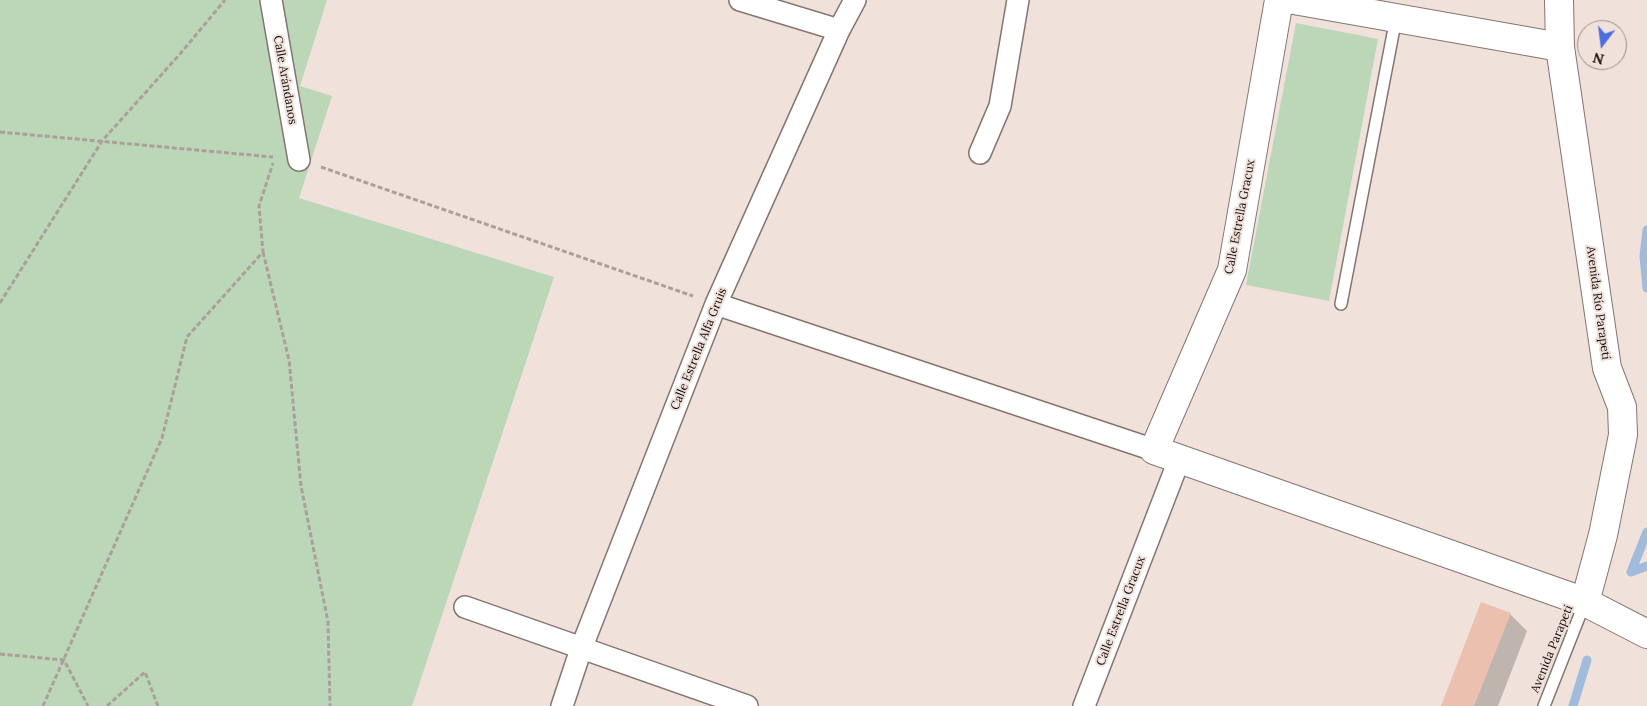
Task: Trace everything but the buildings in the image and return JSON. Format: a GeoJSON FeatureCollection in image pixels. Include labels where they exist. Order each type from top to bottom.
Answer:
{"type":"FeatureCollection","features":[{"type":"Feature","properties":{"kind":"street","name":"Calle Arándanos"},"geometry":{"type":"LineString","coordinates":[[271,0],[298,160]]}},
{"type":"Feature","properties":{"kind":"street"},"geometry":{"type":"LineString","coordinates":[[740,0],[839,30]]}},
{"type":"Feature","properties":{"kind":"street","name":"Calle Estrella Alfa Gruis"},"geometry":{"type":"LineString","coordinates":[[562,706],[581,649],[716,304],[839,30],[855,0]]}},
{"type":"Feature","properties":{"kind":"street"},"geometry":{"type":"LineString","coordinates":[[980,153],[1000,106],[1018,0]]}},
{"type":"Feature","properties":{"kind":"street","name":"Calle Estrella Gracux"},"geometry":{"type":"LineString","coordinates":[[1154,450],[1232,270],[1279,0]]}},
{"type":"Feature","properties":{"kind":"street"},"geometry":{"type":"LineString","coordinates":[[1294,0],[1560,47]]}},
{"type":"Feature","properties":{"kind":"street","name":"Avenida Río Parapetí"},"geometry":{"type":"LineString","coordinates":[[1559,0],[1560,47],[1607,368],[1622,407],[1623,435],[1614,484],[1604,535],[1585,602]]}},
{"type":"Feature","properties":{"kind":"street"},"geometry":{"type":"LineString","coordinates":[[716,304],[1154,450],[1585,602],[1647,634]]}},
{"type":"Feature","properties":{"kind":"street","name":"Calle Estrella Gracux"},"geometry":{"type":"LineString","coordinates":[[1084,706],[1179,460]]}},
{"type":"Feature","properties":{"kind":"street"},"geometry":{"type":"LineString","coordinates":[[465,607],[747,706]]}},
{"type":"Feature","properties":{"kind":"lane"},"geometry":{"type":"LineString","coordinates":[[1341,304],[1396,18]]}},
{"type":"Feature","properties":{"kind":"lane","name":"Avenida Parapetí"},"geometry":{"type":"LineString","coordinates":[[1544,706],[1585,602]]}},
{"type":"Feature","properties":{"kind":"path"},"geometry":{"type":"LineString","coordinates":[[0,303],[102,141],[180,54],[225,0]]}},
{"type":"Feature","properties":{"kind":"path"},"geometry":{"type":"LineString","coordinates":[[0,132],[275,158],[259,206],[263,252],[289,360],[301,486],[328,622],[330,706]]}},
{"type":"Feature","properties":{"kind":"path"},"geometry":{"type":"LineString","coordinates":[[298,160],[716,304]]}},
{"type":"Feature","properties":{"kind":"path"},"geometry":{"type":"LineString","coordinates":[[43,706],[162,438],[188,337],[263,252]]}},
{"type":"Feature","properties":{"kind":"path"},"geometry":{"type":"LineString","coordinates":[[0,654],[64,660]]}},
{"type":"Feature","properties":{"kind":"path"},"geometry":{"type":"LineString","coordinates":[[64,660],[88,706]]}},
{"type":"Feature","properties":{"kind":"path"},"geometry":{"type":"LineString","coordinates":[[107,706],[145,672],[158,706]]}},
{"type":"Feature","properties":{"kind":"green space"},"geometry":{"type":"Polygon","coordinates":[[[0,0],[327,0],[300,86],[332,96],[299,198],[554,277],[412,706],[0,706],[0,0]]]}},
{"type":"Feature","properties":{"kind":"green space"},"geometry":{"type":"Polygon","coordinates":[[[1296,23],[1378,39],[1329,301],[1246,285],[1296,23]]]}},
{"type":"Feature","properties":{"kind":"waterway"},"geometry":{"type":"LineString","coordinates":[[1647,230],[1644,256],[1647,288]]}},
{"type":"Feature","properties":{"kind":"waterway"},"geometry":{"type":"LineString","coordinates":[[1631,572],[1647,532]]}},
{"type":"Feature","properties":{"kind":"waterway"},"geometry":{"type":"LineString","coordinates":[[1631,572],[1647,566]]}},
{"type":"Feature","properties":{"kind":"waterway"},"geometry":{"type":"LineString","coordinates":[[1573,706],[1587,660]]}}]}
